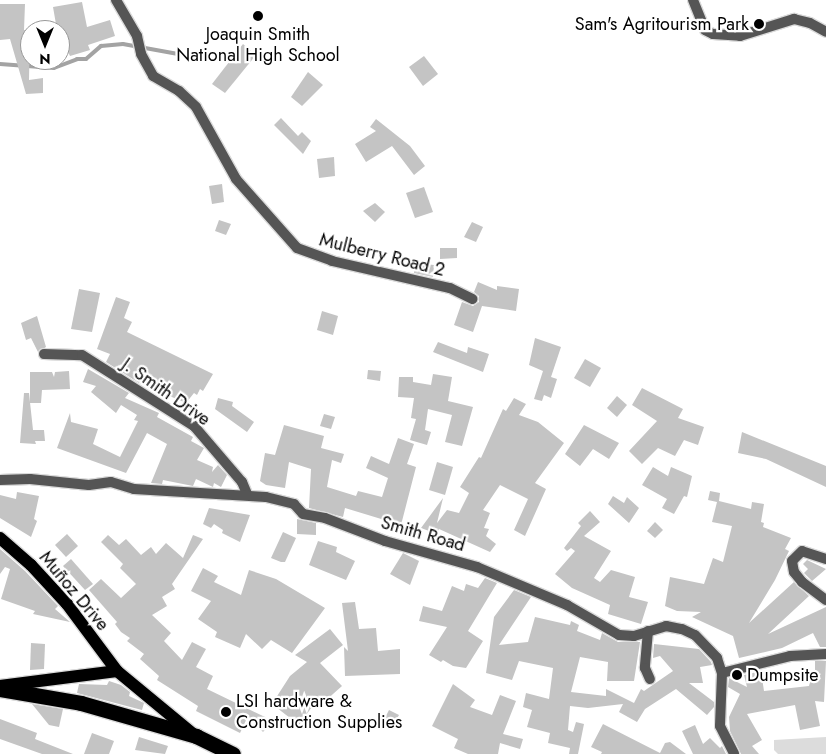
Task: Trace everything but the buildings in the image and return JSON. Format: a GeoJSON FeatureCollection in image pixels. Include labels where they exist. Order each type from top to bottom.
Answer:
{"type":"FeatureCollection","features":[{"type":"Feature","properties":{"kind":"highway"},"geometry":{"type":"LineString","coordinates":[[0,688],[81,704],[196,736],[232,754]]}},
{"type":"Feature","properties":{"kind":"main road","name":"Muñoz Drive"},"geometry":{"type":"LineString","coordinates":[[0,538],[31,565],[67,604],[117,671],[196,736]]}},
{"type":"Feature","properties":{"kind":"main road"},"geometry":{"type":"LineString","coordinates":[[0,688],[117,671]]}},
{"type":"Feature","properties":{"kind":"street","name":"Mulberry Road 2"},"geometry":{"type":"LineString","coordinates":[[116,0],[139,41],[141,54],[154,76],[179,91],[196,107],[236,179],[297,248],[332,262],[450,288],[473,299]]}},
{"type":"Feature","properties":{"kind":"street"},"geometry":{"type":"LineString","coordinates":[[693,0],[705,30],[713,34],[740,36],[794,19],[810,23],[826,32]]}},
{"type":"Feature","properties":{"kind":"street","name":"J. Smith Drive"},"geometry":{"type":"LineString","coordinates":[[44,354],[82,355],[194,426],[242,482],[246,494]]}},
{"type":"Feature","properties":{"kind":"street","name":"Smith Road"},"geometry":{"type":"LineString","coordinates":[[0,480],[30,479],[89,485],[111,482],[134,488],[191,494],[246,494],[294,504],[303,514],[325,518],[385,540],[469,564],[567,605],[619,635],[634,636],[648,631],[675,626],[695,635],[717,658],[722,673],[720,726],[734,754]]}},
{"type":"Feature","properties":{"kind":"street"},"geometry":{"type":"LineString","coordinates":[[826,559],[802,551],[792,561],[794,572],[802,582],[826,600]]}},
{"type":"Feature","properties":{"kind":"street"},"geometry":{"type":"LineString","coordinates":[[648,631],[645,668],[650,679]]}},
{"type":"Feature","properties":{"kind":"street"},"geometry":{"type":"LineString","coordinates":[[722,673],[790,656],[826,654]]}},
{"type":"Feature","properties":{"kind":"shaded area"},"geometry":{"type":"Polygon","coordinates":[[[826,737],[826,754],[778,754],[774,750],[774,740],[826,737]]]}},
{"type":"Feature","properties":{"kind":"waterway"},"geometry":{"type":"LineString","coordinates":[[0,64],[54,68],[77,59],[86,59],[101,46],[123,44],[178,54]]}},
{"type":"Feature","properties":{"kind":"place","name":"Joaquin Smith National High School"},"geometry":{"type":"Point","coordinates":[258,16]}},
{"type":"Feature","properties":{"kind":"place","name":"Sam's Agritourism Park"},"geometry":{"type":"Point","coordinates":[759,24]}},
{"type":"Feature","properties":{"kind":"place","name":"Dumpsite"},"geometry":{"type":"Point","coordinates":[737,675]}},
{"type":"Feature","properties":{"kind":"place","name":"LSI hardware & Construction Supplies"},"geometry":{"type":"Point","coordinates":[226,712]}}]}
